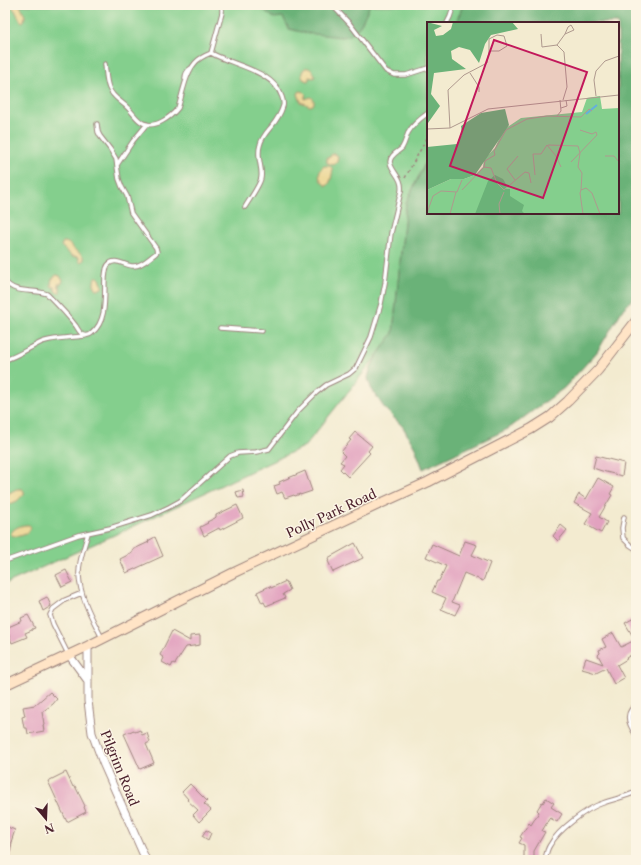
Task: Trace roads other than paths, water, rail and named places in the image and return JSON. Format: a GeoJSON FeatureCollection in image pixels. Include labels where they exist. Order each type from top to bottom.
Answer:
{"type":"FeatureCollection","features":[{"type":"Feature","properties":{"kind":"street","name":"Polly Park Road"},"geometry":{"type":"LineString","coordinates":[[5,685],[103,639],[233,573],[428,482],[531,429],[550,417],[568,401],[598,370],[636,321]]}},
{"type":"Feature","properties":{"kind":"street","name":"Pilgrim Road"},"geometry":{"type":"LineString","coordinates":[[88,646],[88,701],[92,733],[103,763],[146,860]]}},
{"type":"Feature","properties":{"kind":"street"},"geometry":{"type":"LineString","coordinates":[[69,655],[88,681]]}},
{"type":"Feature","properties":{"kind":"lane"},"geometry":{"type":"LineString","coordinates":[[211,53],[222,13],[222,5]]}},
{"type":"Feature","properties":{"kind":"lane"},"geometry":{"type":"LineString","coordinates":[[332,5],[350,24],[386,71],[394,75],[406,75],[427,68]]}},
{"type":"Feature","properties":{"kind":"lane"},"geometry":{"type":"LineString","coordinates":[[448,22],[454,5]]}},
{"type":"Feature","properties":{"kind":"lane"},"geometry":{"type":"LineString","coordinates":[[105,64],[108,88],[112,95],[140,121],[147,124],[154,124],[167,119],[175,112],[192,68],[196,62],[211,53]]}},
{"type":"Feature","properties":{"kind":"lane"},"geometry":{"type":"LineString","coordinates":[[211,53],[221,59],[265,76],[279,89],[283,100],[283,104],[276,119],[265,133],[260,145],[258,156],[261,177],[245,207]]}},
{"type":"Feature","properties":{"kind":"lane"},"geometry":{"type":"LineString","coordinates":[[5,561],[69,538],[110,528],[169,508],[180,501],[230,456],[238,452],[256,452],[269,448],[298,411],[316,393],[326,385],[349,374],[356,368],[371,337],[381,304],[385,283],[392,226],[401,185],[390,160],[394,154],[402,148],[409,131],[427,114]]}},
{"type":"Feature","properties":{"kind":"lane"},"geometry":{"type":"LineString","coordinates":[[5,360],[12,358],[43,341],[89,335],[96,329],[102,318],[106,271],[108,266],[113,262],[119,262],[129,266],[137,266],[157,252],[156,248],[131,213],[127,196],[119,179],[116,159],[100,136],[98,124]]}},
{"type":"Feature","properties":{"kind":"lane"},"geometry":{"type":"LineString","coordinates":[[117,165],[132,141],[147,124]]}},
{"type":"Feature","properties":{"kind":"lane"},"geometry":{"type":"LineString","coordinates":[[5,281],[14,289],[21,291],[42,292],[47,294],[71,319],[82,334],[86,336]]}},
{"type":"Feature","properties":{"kind":"lane"},"geometry":{"type":"LineString","coordinates":[[220,328],[262,331]]}},
{"type":"Feature","properties":{"kind":"lane"},"geometry":{"type":"LineString","coordinates":[[624,517],[622,528],[623,538],[630,546],[636,549]]}},
{"type":"Feature","properties":{"kind":"lane"},"geometry":{"type":"LineString","coordinates":[[88,533],[82,554],[79,574],[82,593],[103,639]]}},
{"type":"Feature","properties":{"kind":"lane"},"geometry":{"type":"LineString","coordinates":[[69,655],[52,624],[50,615],[53,608],[65,600],[82,593]]}},
{"type":"Feature","properties":{"kind":"lane"},"geometry":{"type":"LineString","coordinates":[[636,706],[630,710],[628,718],[630,727],[636,735]]}},
{"type":"Feature","properties":{"kind":"lane"},"geometry":{"type":"LineString","coordinates":[[545,860],[550,845],[558,834],[569,824],[584,813],[602,803],[636,792]]}}]}
